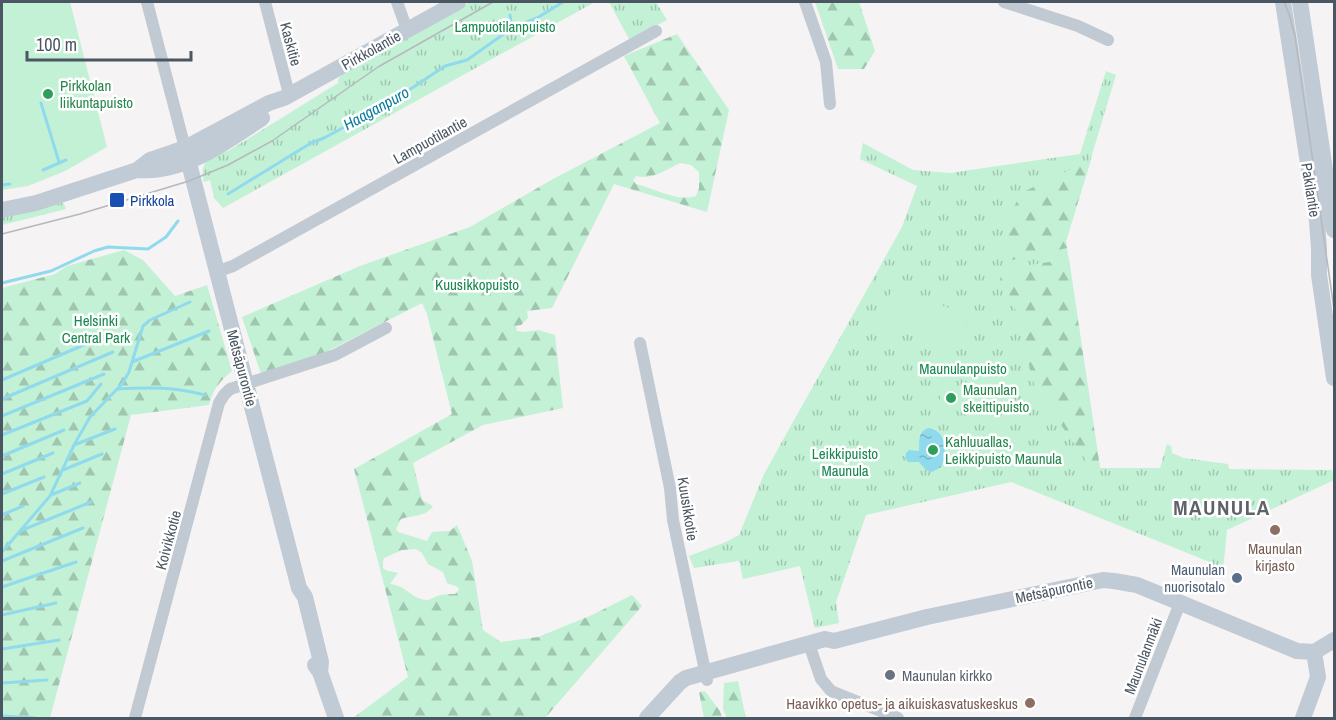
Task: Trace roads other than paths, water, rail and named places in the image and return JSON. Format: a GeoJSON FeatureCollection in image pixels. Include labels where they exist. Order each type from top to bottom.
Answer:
{"type":"FeatureCollection","features":[{"type":"Feature","properties":{"kind":"street"},"geometry":{"type":"LineString","coordinates":[[147,2],[187,155]]}},
{"type":"Feature","properties":{"kind":"street","name":"Kaskitie"},"geometry":{"type":"LineString","coordinates":[[265,2],[286,96]]}},
{"type":"Feature","properties":{"kind":"street"},"geometry":{"type":"LineString","coordinates":[[397,2],[407,30]]}},
{"type":"Feature","properties":{"kind":"street","name":"Pirkkolantie"},"geometry":{"type":"LineString","coordinates":[[2,210],[36,203],[137,170],[150,160],[187,155],[269,103],[286,96],[458,2]]}},
{"type":"Feature","properties":{"kind":"street"},"geometry":{"type":"LineString","coordinates":[[805,2],[826,62],[830,104]]}},
{"type":"Feature","properties":{"kind":"street"},"geometry":{"type":"LineString","coordinates":[[1004,2],[1078,26],[1108,40]]}},
{"type":"Feature","properties":{"kind":"street","name":"Pakilantie"},"geometry":{"type":"LineString","coordinates":[[1283,2],[1317,221],[1319,274],[1335,378]]}},
{"type":"Feature","properties":{"kind":"street","name":"Pakilantie"},"geometry":{"type":"LineString","coordinates":[[1300,2],[1335,230]]}},
{"type":"Feature","properties":{"kind":"street","name":"Lampuotilantie"},"geometry":{"type":"LineString","coordinates":[[216,272],[233,266],[656,31]]}},
{"type":"Feature","properties":{"kind":"street","name":"Metsäpurontie"},"geometry":{"type":"LineString","coordinates":[[187,155],[299,588],[305,597],[321,662],[320,672],[336,718]]}},
{"type":"Feature","properties":{"kind":"street","name":"Koivikkotie"},"geometry":{"type":"LineString","coordinates":[[135,718],[219,403],[224,395],[230,389],[246,383],[335,355],[386,328]]}},
{"type":"Feature","properties":{"kind":"street","name":"Kuusikkotie"},"geometry":{"type":"LineString","coordinates":[[640,343],[670,488],[673,520],[706,676]]}},
{"type":"Feature","properties":{"kind":"street","name":"Metsäpurontie"},"geometry":{"type":"LineString","coordinates":[[647,718],[673,692],[682,690],[706,676],[927,618],[1103,580],[1137,585],[1297,651],[1314,652]]}},
{"type":"Feature","properties":{"kind":"street","name":"Maunulanmäki"},"geometry":{"type":"LineString","coordinates":[[1135,718],[1180,603]]}},
{"type":"Feature","properties":{"kind":"street"},"geometry":{"type":"LineString","coordinates":[[1303,718],[1318,677],[1314,652],[1335,640]]}},
{"type":"Feature","properties":{"kind":"street"},"geometry":{"type":"LineString","coordinates":[[810,647],[821,679],[831,691],[898,718]]}},
{"type":"Feature","properties":{"kind":"water","name":"Kahluuallas, Leikkipuisto Maunula"},"geometry":{"type":"Polygon","coordinates":[[[928,428],[939,433],[945,449],[941,467],[932,472],[926,470],[919,462],[908,462],[905,458],[909,450],[919,451],[921,435],[928,428]]]}},
{"type":"Feature","properties":{"kind":"waterway"},"geometry":{"type":"LineString","coordinates":[[509,30],[537,18],[563,2]]}},
{"type":"Feature","properties":{"kind":"waterway","name":"Haaganpuro"},"geometry":{"type":"LineString","coordinates":[[228,194],[311,143],[391,102],[445,66],[467,60],[508,31],[511,23],[510,15]]}},
{"type":"Feature","properties":{"kind":"waterway"},"geometry":{"type":"LineString","coordinates":[[41,103],[59,162]]}},
{"type":"Feature","properties":{"kind":"waterway"},"geometry":{"type":"LineString","coordinates":[[43,170],[66,160]]}},
{"type":"Feature","properties":{"kind":"waterway"},"geometry":{"type":"LineString","coordinates":[[2,185],[10,184]]}},
{"type":"Feature","properties":{"kind":"waterway"},"geometry":{"type":"LineString","coordinates":[[2,283],[51,271],[108,247],[148,249],[166,237],[178,221]]}},
{"type":"Feature","properties":{"kind":"waterway"},"geometry":{"type":"LineString","coordinates":[[2,552],[50,496],[90,417],[122,384],[129,372],[143,326],[150,320],[190,302]]}},
{"type":"Feature","properties":{"kind":"waterway"},"geometry":{"type":"LineString","coordinates":[[132,362],[209,331]]}},
{"type":"Feature","properties":{"kind":"waterway"},"geometry":{"type":"LineString","coordinates":[[2,380],[107,335]]}},
{"type":"Feature","properties":{"kind":"waterway"},"geometry":{"type":"LineString","coordinates":[[2,399],[113,352]]}},
{"type":"Feature","properties":{"kind":"waterway"},"geometry":{"type":"LineString","coordinates":[[2,416],[104,374]]}},
{"type":"Feature","properties":{"kind":"waterway"},"geometry":{"type":"LineString","coordinates":[[2,435],[87,401],[101,384]]}},
{"type":"Feature","properties":{"kind":"waterway"},"geometry":{"type":"LineString","coordinates":[[118,389],[162,388],[205,395]]}},
{"type":"Feature","properties":{"kind":"waterway"},"geometry":{"type":"LineString","coordinates":[[74,445],[115,429]]}},
{"type":"Feature","properties":{"kind":"waterway"},"geometry":{"type":"LineString","coordinates":[[2,456],[64,430]]}},
{"type":"Feature","properties":{"kind":"waterway"},"geometry":{"type":"LineString","coordinates":[[2,474],[53,453]]}},
{"type":"Feature","properties":{"kind":"waterway"},"geometry":{"type":"LineString","coordinates":[[63,470],[102,454]]}},
{"type":"Feature","properties":{"kind":"waterway"},"geometry":{"type":"LineString","coordinates":[[2,494],[44,477]]}},
{"type":"Feature","properties":{"kind":"waterway"},"geometry":{"type":"LineString","coordinates":[[51,495],[80,483]]}},
{"type":"Feature","properties":{"kind":"waterway"},"geometry":{"type":"LineString","coordinates":[[20,531],[91,502]]}},
{"type":"Feature","properties":{"kind":"waterway"},"geometry":{"type":"LineString","coordinates":[[2,515],[23,506]]}},
{"type":"Feature","properties":{"kind":"waterway"},"geometry":{"type":"LineString","coordinates":[[2,561],[83,528]]}},
{"type":"Feature","properties":{"kind":"waterway"},"geometry":{"type":"LineString","coordinates":[[2,587],[76,562]]}},
{"type":"Feature","properties":{"kind":"waterway"},"geometry":{"type":"LineString","coordinates":[[2,615],[56,603]]}},
{"type":"Feature","properties":{"kind":"waterway"},"geometry":{"type":"LineString","coordinates":[[2,649],[59,640]]}},
{"type":"Feature","properties":{"kind":"waterway"},"geometry":{"type":"LineString","coordinates":[[2,683],[47,680]]}},
{"type":"Feature","properties":{"kind":"waterway"},"geometry":{"type":"LineString","coordinates":[[2,716],[35,718]]}},
{"type":"Feature","properties":{"kind":"tram line"},"geometry":{"type":"LineString","coordinates":[[2,234],[80,214],[189,181],[228,165],[272,141],[378,67],[493,2]]}},
{"type":"Feature","properties":{"kind":"tram line"},"geometry":{"type":"LineString","coordinates":[[1284,2],[1295,36],[1334,309]]}},
{"type":"Feature","properties":{"kind":"place","name":"Pirkkolan liikuntapuisto"},"geometry":{"type":"Point","coordinates":[48,94]}},
{"type":"Feature","properties":{"kind":"place","name":"Pirkkola"},"geometry":{"type":"Point","coordinates":[117,200]}},
{"type":"Feature","properties":{"kind":"place","name":"Maunulan skeittipuisto"},"geometry":{"type":"Point","coordinates":[951,398]}},
{"type":"Feature","properties":{"kind":"place","name":"Kahluuallas, Leikkipuisto Maunula"},"geometry":{"type":"Point","coordinates":[933,450]}},
{"type":"Feature","properties":{"kind":"place","name":"Maunulan kirjasto"},"geometry":{"type":"Point","coordinates":[1275,530]}},
{"type":"Feature","properties":{"kind":"place","name":"Maunulan nuorisotalo"},"geometry":{"type":"Point","coordinates":[1237,578]}},
{"type":"Feature","properties":{"kind":"place","name":"Maunulan kirkko"},"geometry":{"type":"Point","coordinates":[890,675]}},
{"type":"Feature","properties":{"kind":"place","name":"Haavikko opetus- ja aikuiskasvatuskeskus"},"geometry":{"type":"Point","coordinates":[1030,703]}},
{"type":"Feature","properties":{"kind":"district","name":"MAUNULA"},"geometry":{"type":"Point","coordinates":[1222,507]}},
{"type":"Feature","properties":{"kind":"park label","name":"Lampuotilanpuisto"},"geometry":{"type":"Point","coordinates":[505,26]}},
{"type":"Feature","properties":{"kind":"park label","name":"Kuusikkopuisto"},"geometry":{"type":"Point","coordinates":[477,284]}},
{"type":"Feature","properties":{"kind":"park label","name":"Helsinki Central Park"},"geometry":{"type":"Point","coordinates":[96,328]}},
{"type":"Feature","properties":{"kind":"park label","name":"Maunulanpuisto"},"geometry":{"type":"Point","coordinates":[963,368]}},
{"type":"Feature","properties":{"kind":"park label","name":"Leikkipuisto Maunula"},"geometry":{"type":"Point","coordinates":[845,462]}}]}
